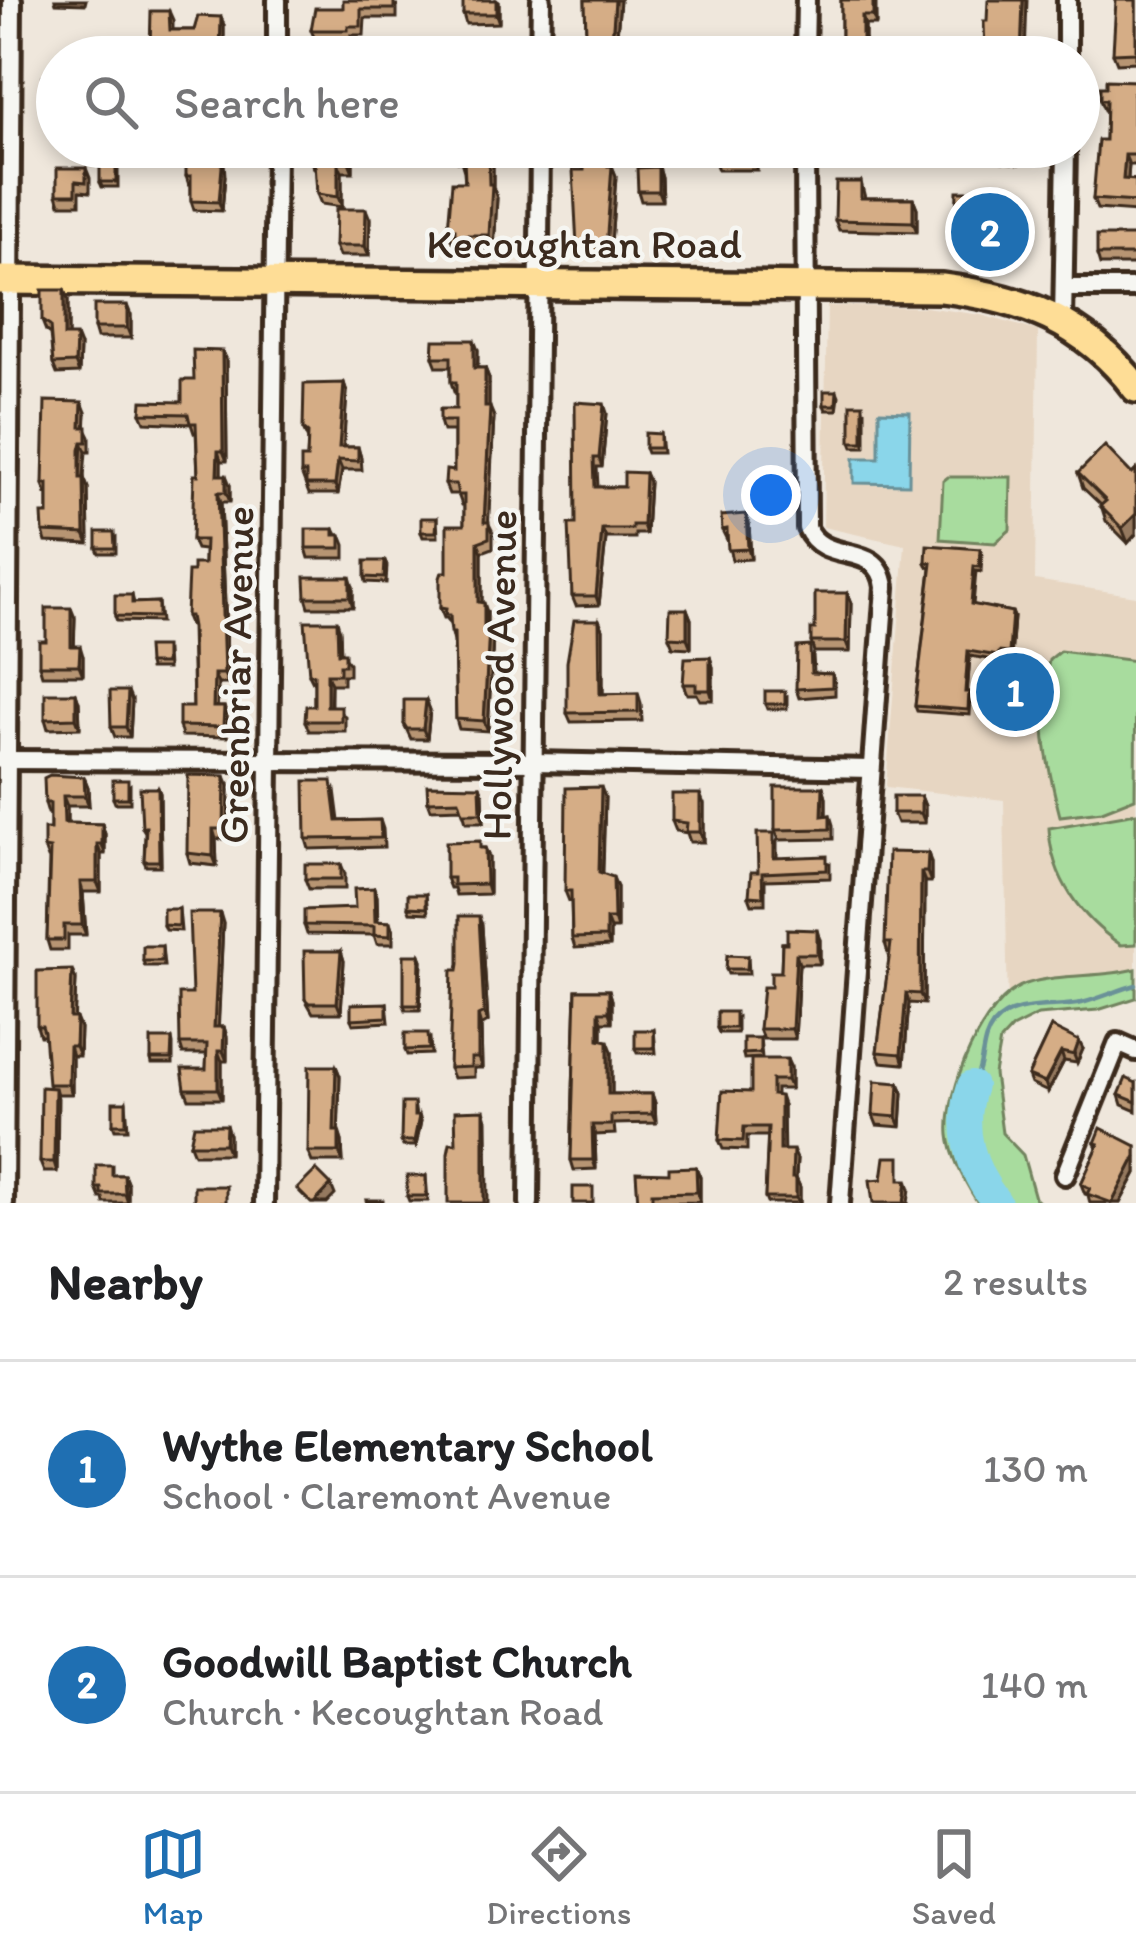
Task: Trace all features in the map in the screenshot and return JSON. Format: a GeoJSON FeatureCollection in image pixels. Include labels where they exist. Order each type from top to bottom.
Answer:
{"type":"FeatureCollection","features":[{"type":"Feature","properties":{"kind":"main road","name":"Kecoughtan Road"},"geometry":{"type":"LineString","coordinates":[[4,280],[942,289],[997,295],[1064,323],[1108,357],[1136,388]]}},
{"type":"Feature","properties":{"kind":"street"},"geometry":{"type":"LineString","coordinates":[[4,1203],[4,280],[12,0]]}},
{"type":"Feature","properties":{"kind":"street"},"geometry":{"type":"LineString","coordinates":[[277,36],[278,0]]}},
{"type":"Feature","properties":{"kind":"street"},"geometry":{"type":"LineString","coordinates":[[541,0],[541,36]]}},
{"type":"Feature","properties":{"kind":"street"},"geometry":{"type":"LineString","coordinates":[[806,0],[806,36]]}},
{"type":"Feature","properties":{"kind":"street"},"geometry":{"type":"LineString","coordinates":[[1066,36],[1067,0]]}},
{"type":"Feature","properties":{"kind":"street","name":"Greenbriar Avenue"},"geometry":{"type":"LineString","coordinates":[[264,1203],[276,168]]}},
{"type":"Feature","properties":{"kind":"street","name":"Hollywood Avenue"},"geometry":{"type":"LineString","coordinates":[[530,1203],[540,168]]}},
{"type":"Feature","properties":{"kind":"street"},"geometry":{"type":"LineString","coordinates":[[805,168],[807,528],[823,548],[870,558],[885,579],[839,1203]]}},
{"type":"Feature","properties":{"kind":"street"},"geometry":{"type":"LineString","coordinates":[[1064,323],[1066,168]]}},
{"type":"Feature","properties":{"kind":"street"},"geometry":{"type":"LineString","coordinates":[[1064,287],[1136,288]]}},
{"type":"Feature","properties":{"kind":"street"},"geometry":{"type":"LineString","coordinates":[[4,760],[871,769]]}},
{"type":"Feature","properties":{"kind":"street"},"geometry":{"type":"LineString","coordinates":[[1065,1175],[1118,1043],[1136,1051]]}},
{"type":"Feature","properties":{"kind":"shaded area"},"geometry":{"type":"Polygon","coordinates":[[[827,306],[925,307],[981,315],[1038,331],[1035,580],[1136,596],[1136,985],[1008,1015],[1004,800],[886,787],[905,545],[823,527],[827,306]]]}},
{"type":"Feature","properties":{"kind":"green space"},"geometry":{"type":"Polygon","coordinates":[[[948,477],[1011,477],[1010,530],[995,543],[940,539],[943,481],[948,477]]]}},
{"type":"Feature","properties":{"kind":"green space"},"geometry":{"type":"Polygon","coordinates":[[[1060,651],[1136,661],[1135,798],[1102,811],[1060,816],[1044,720],[1049,660],[1060,651]]]}},
{"type":"Feature","properties":{"kind":"green space"},"geometry":{"type":"Polygon","coordinates":[[[1136,813],[1136,944],[1121,945],[1071,895],[1055,864],[1049,828],[1136,813]]]}},
{"type":"Feature","properties":{"kind":"green space"},"geometry":{"type":"Polygon","coordinates":[[[1136,969],[1136,998],[1098,1010],[1038,1015],[1012,1028],[1000,1041],[994,1074],[1002,1133],[1023,1155],[1040,1203],[978,1203],[956,1162],[949,1117],[960,1072],[982,1027],[1010,993],[1026,984],[1136,969]]]}},
{"type":"Feature","properties":{"kind":"water"},"geometry":{"type":"Polygon","coordinates":[[[879,411],[910,412],[909,484],[854,483],[854,458],[879,458],[879,411]]]}},
{"type":"Feature","properties":{"kind":"building"},"geometry":{"type":"Polygon","coordinates":[[[343,0],[394,0],[394,9],[361,9],[361,26],[348,26],[348,30],[311,30],[315,8],[343,8],[343,0]]]}},
{"type":"Feature","properties":{"kind":"building"},"geometry":{"type":"Polygon","coordinates":[[[463,0],[496,0],[496,14],[463,14],[463,0]]]}},
{"type":"Feature","properties":{"kind":"building"},"geometry":{"type":"Polygon","coordinates":[[[585,0],[615,0],[612,36],[576,36],[586,34],[585,0]]]}},
{"type":"Feature","properties":{"kind":"building"},"geometry":{"type":"Polygon","coordinates":[[[841,0],[873,0],[873,16],[862,16],[862,36],[841,36],[841,0]]]}},
{"type":"Feature","properties":{"kind":"building"},"geometry":{"type":"Polygon","coordinates":[[[988,0],[1023,0],[1022,36],[984,36],[988,0]]]}},
{"type":"Feature","properties":{"kind":"building"},"geometry":{"type":"Polygon","coordinates":[[[1116,0],[1136,0],[1136,52],[1113,53],[1116,0]]]}},
{"type":"Feature","properties":{"kind":"building"},"geometry":{"type":"Polygon","coordinates":[[[151,11],[169,11],[170,30],[194,30],[198,16],[221,17],[220,36],[150,36],[151,11]]]}},
{"type":"Feature","properties":{"kind":"building"},"geometry":{"type":"Polygon","coordinates":[[[1106,80],[1136,81],[1136,155],[1125,155],[1123,179],[1136,180],[1136,202],[1093,199],[1100,140],[1105,140],[1106,100],[1100,100],[1100,87],[1106,87],[1106,80]]]}},
{"type":"Feature","properties":{"kind":"building"},"geometry":{"type":"Polygon","coordinates":[[[57,168],[86,168],[86,182],[76,181],[76,194],[57,194],[57,168]]]}},
{"type":"Feature","properties":{"kind":"building"},"geometry":{"type":"Polygon","coordinates":[[[100,168],[116,168],[116,182],[100,182],[100,168]]]}},
{"type":"Feature","properties":{"kind":"building"},"geometry":{"type":"Polygon","coordinates":[[[186,168],[222,168],[219,202],[191,201],[191,176],[186,176],[186,168]]]}},
{"type":"Feature","properties":{"kind":"building"},"geometry":{"type":"Polygon","coordinates":[[[315,168],[338,168],[338,197],[317,194],[315,168]]]}},
{"type":"Feature","properties":{"kind":"building"},"geometry":{"type":"Polygon","coordinates":[[[464,168],[489,168],[489,235],[455,235],[455,229],[448,229],[452,182],[465,182],[464,168]]]}},
{"type":"Feature","properties":{"kind":"building"},"geometry":{"type":"Polygon","coordinates":[[[612,168],[606,247],[577,246],[573,170],[612,168]]]}},
{"type":"Feature","properties":{"kind":"building"},"geometry":{"type":"Polygon","coordinates":[[[637,168],[658,168],[658,191],[638,191],[637,168]]]}},
{"type":"Feature","properties":{"kind":"building"},"geometry":{"type":"Polygon","coordinates":[[[836,182],[861,182],[861,198],[913,198],[913,222],[835,220],[836,182]]]}},
{"type":"Feature","properties":{"kind":"building"},"geometry":{"type":"Polygon","coordinates":[[[957,191],[1000,191],[1003,206],[1008,206],[1008,220],[1003,225],[956,225],[957,191]]]}},
{"type":"Feature","properties":{"kind":"building"},"geometry":{"type":"Polygon","coordinates":[[[336,209],[366,209],[365,246],[335,246],[336,209]]]}},
{"type":"Feature","properties":{"kind":"building"},"geometry":{"type":"Polygon","coordinates":[[[1097,236],[1136,236],[1136,255],[1097,255],[1097,236]]]}},
{"type":"Feature","properties":{"kind":"building"},"geometry":{"type":"Polygon","coordinates":[[[42,290],[64,290],[64,336],[76,336],[75,363],[53,364],[50,326],[42,321],[42,290]]]}},
{"type":"Feature","properties":{"kind":"building"},"geometry":{"type":"Polygon","coordinates":[[[94,305],[127,305],[127,328],[94,328],[94,305]]]}},
{"type":"Feature","properties":{"kind":"building"},"geometry":{"type":"Polygon","coordinates":[[[434,340],[474,340],[474,368],[485,368],[485,407],[490,407],[484,522],[489,522],[489,538],[478,542],[478,602],[484,603],[484,627],[489,627],[484,721],[456,719],[454,632],[450,615],[440,608],[440,578],[447,572],[447,525],[464,525],[464,495],[458,495],[456,484],[445,484],[446,470],[454,471],[454,421],[440,421],[440,409],[456,409],[456,382],[451,382],[451,357],[433,357],[434,340]]]}},
{"type":"Feature","properties":{"kind":"building"},"geometry":{"type":"Polygon","coordinates":[[[193,350],[222,351],[223,451],[218,451],[217,475],[226,475],[226,492],[218,492],[224,674],[214,674],[213,707],[224,707],[223,727],[179,726],[179,707],[193,707],[192,627],[186,616],[188,572],[193,572],[193,564],[204,564],[205,540],[192,540],[194,475],[198,475],[196,423],[190,423],[188,414],[141,413],[142,401],[182,402],[182,380],[194,380],[193,350]]]}},
{"type":"Feature","properties":{"kind":"building"},"geometry":{"type":"Polygon","coordinates":[[[344,383],[339,447],[358,447],[358,461],[338,460],[335,485],[306,485],[306,473],[301,473],[308,433],[303,429],[304,384],[344,383]]]}},
{"type":"Feature","properties":{"kind":"building"},"geometry":{"type":"Polygon","coordinates":[[[824,391],[837,391],[836,405],[824,405],[824,391]]]}},
{"type":"Feature","properties":{"kind":"building"},"geometry":{"type":"Polygon","coordinates":[[[45,401],[82,402],[81,427],[87,427],[87,442],[82,442],[80,450],[85,534],[43,532],[42,514],[48,514],[48,484],[43,484],[45,401]]]}},
{"type":"Feature","properties":{"kind":"building"},"geometry":{"type":"Polygon","coordinates":[[[575,402],[604,404],[599,458],[594,458],[595,487],[624,487],[624,472],[645,473],[643,525],[602,529],[596,596],[572,596],[569,524],[576,524],[575,402]]]}},
{"type":"Feature","properties":{"kind":"building"},"geometry":{"type":"Polygon","coordinates":[[[851,404],[863,404],[863,442],[851,442],[851,404]]]}},
{"type":"Feature","properties":{"kind":"building"},"geometry":{"type":"Polygon","coordinates":[[[645,433],[660,434],[660,448],[645,448],[645,433]]]}},
{"type":"Feature","properties":{"kind":"building"},"geometry":{"type":"Polygon","coordinates":[[[1105,446],[1132,474],[1136,470],[1136,514],[1122,528],[1100,506],[1106,501],[1078,473],[1105,446]]]}},
{"type":"Feature","properties":{"kind":"building"},"geometry":{"type":"Polygon","coordinates":[[[746,514],[748,549],[728,550],[721,516],[746,514]]]}},
{"type":"Feature","properties":{"kind":"building"},"geometry":{"type":"Polygon","coordinates":[[[421,518],[437,518],[436,532],[421,532],[421,518]]]}},
{"type":"Feature","properties":{"kind":"building"},"geometry":{"type":"Polygon","coordinates":[[[306,529],[334,529],[334,535],[341,535],[341,548],[306,548],[306,529]]]}},
{"type":"Feature","properties":{"kind":"building"},"geometry":{"type":"Polygon","coordinates":[[[97,532],[114,532],[115,548],[97,548],[97,532]]]}},
{"type":"Feature","properties":{"kind":"building"},"geometry":{"type":"Polygon","coordinates":[[[927,545],[980,549],[971,604],[1012,612],[1009,653],[968,651],[968,710],[915,706],[932,563],[926,562],[927,545]]]}},
{"type":"Feature","properties":{"kind":"building"},"geometry":{"type":"Polygon","coordinates":[[[365,561],[385,561],[384,578],[365,577],[365,561]]]}},
{"type":"Feature","properties":{"kind":"building"},"geometry":{"type":"Polygon","coordinates":[[[305,577],[350,577],[350,597],[306,597],[305,577]]]}},
{"type":"Feature","properties":{"kind":"building"},"geometry":{"type":"Polygon","coordinates":[[[815,593],[847,593],[846,642],[811,642],[815,593]]]}},
{"type":"Feature","properties":{"kind":"building"},"geometry":{"type":"Polygon","coordinates":[[[115,595],[132,595],[132,603],[158,602],[158,617],[115,616],[115,595]]]}},
{"type":"Feature","properties":{"kind":"building"},"geometry":{"type":"Polygon","coordinates":[[[46,608],[71,608],[71,646],[80,646],[79,665],[39,665],[39,641],[46,641],[46,608]]]}},
{"type":"Feature","properties":{"kind":"building"},"geometry":{"type":"Polygon","coordinates":[[[670,609],[687,609],[687,638],[669,637],[670,609]]]}},
{"type":"Feature","properties":{"kind":"building"},"geometry":{"type":"Polygon","coordinates":[[[574,620],[599,620],[600,694],[638,693],[638,712],[567,713],[567,662],[574,620]]]}},
{"type":"Feature","properties":{"kind":"building"},"geometry":{"type":"Polygon","coordinates":[[[305,621],[337,621],[338,653],[345,653],[345,665],[340,665],[340,674],[327,674],[327,706],[341,706],[341,721],[305,721],[306,706],[314,706],[314,674],[309,674],[305,621]]]}},
{"type":"Feature","properties":{"kind":"building"},"geometry":{"type":"Polygon","coordinates":[[[810,646],[811,673],[832,674],[832,687],[796,689],[797,647],[810,646]]]}},
{"type":"Feature","properties":{"kind":"building"},"geometry":{"type":"Polygon","coordinates":[[[147,647],[165,647],[165,664],[148,664],[147,647]]]}},
{"type":"Feature","properties":{"kind":"building"},"geometry":{"type":"Polygon","coordinates":[[[710,657],[710,690],[683,684],[685,658],[710,657]]]}},
{"type":"Feature","properties":{"kind":"building"},"geometry":{"type":"Polygon","coordinates":[[[110,691],[128,691],[126,727],[111,727],[110,691]]]}},
{"type":"Feature","properties":{"kind":"building"},"geometry":{"type":"Polygon","coordinates":[[[765,691],[785,691],[785,704],[765,704],[765,691]]]}},
{"type":"Feature","properties":{"kind":"building"},"geometry":{"type":"Polygon","coordinates":[[[45,693],[76,693],[76,718],[45,719],[45,693]]]}},
{"type":"Feature","properties":{"kind":"building"},"geometry":{"type":"Polygon","coordinates":[[[404,700],[426,700],[423,729],[407,729],[404,700]]]}},
{"type":"Feature","properties":{"kind":"building"},"geometry":{"type":"Polygon","coordinates":[[[188,775],[225,776],[224,829],[213,829],[213,856],[187,853],[188,775]]]}},
{"type":"Feature","properties":{"kind":"building"},"geometry":{"type":"Polygon","coordinates":[[[84,777],[85,796],[63,796],[64,823],[102,824],[97,882],[80,882],[82,925],[64,925],[64,940],[47,940],[50,849],[44,848],[44,829],[50,829],[50,803],[45,803],[44,778],[84,777]]]}},
{"type":"Feature","properties":{"kind":"building"},"geometry":{"type":"Polygon","coordinates":[[[113,780],[128,780],[128,798],[113,798],[113,780]]]}},
{"type":"Feature","properties":{"kind":"building"},"geometry":{"type":"Polygon","coordinates":[[[305,781],[332,781],[337,821],[380,820],[381,838],[306,839],[305,781]]]}},
{"type":"Feature","properties":{"kind":"building"},"geometry":{"type":"Polygon","coordinates":[[[427,785],[480,786],[481,813],[463,813],[459,800],[428,801],[427,785]]]}},
{"type":"Feature","properties":{"kind":"building"},"geometry":{"type":"Polygon","coordinates":[[[601,787],[599,872],[613,877],[614,919],[606,919],[606,937],[572,938],[571,891],[565,891],[566,788],[601,787]]]}},
{"type":"Feature","properties":{"kind":"building"},"geometry":{"type":"Polygon","coordinates":[[[775,787],[823,787],[822,816],[830,815],[830,829],[775,830],[775,787]]]}},
{"type":"Feature","properties":{"kind":"building"},"geometry":{"type":"Polygon","coordinates":[[[140,788],[158,788],[159,861],[144,861],[146,827],[142,827],[140,788]]]}},
{"type":"Feature","properties":{"kind":"building"},"geometry":{"type":"Polygon","coordinates":[[[672,794],[700,794],[700,832],[686,832],[687,823],[672,821],[672,794]]]}},
{"type":"Feature","properties":{"kind":"building"},"geometry":{"type":"Polygon","coordinates":[[[893,796],[921,796],[921,813],[893,813],[893,796]]]}},
{"type":"Feature","properties":{"kind":"building"},"geometry":{"type":"Polygon","coordinates":[[[757,833],[774,833],[774,858],[827,856],[827,870],[762,873],[763,897],[749,896],[751,872],[758,872],[757,833]]]}},
{"type":"Feature","properties":{"kind":"building"},"geometry":{"type":"Polygon","coordinates":[[[480,841],[480,848],[485,848],[486,884],[453,885],[453,878],[446,878],[446,842],[480,841]]]}},
{"type":"Feature","properties":{"kind":"building"},"geometry":{"type":"Polygon","coordinates":[[[888,852],[928,853],[927,872],[921,872],[920,994],[906,993],[901,1054],[877,1052],[891,943],[885,943],[888,852]]]}},
{"type":"Feature","properties":{"kind":"building"},"geometry":{"type":"Polygon","coordinates":[[[305,864],[341,864],[341,879],[305,879],[305,864]]]}},
{"type":"Feature","properties":{"kind":"building"},"geometry":{"type":"Polygon","coordinates":[[[374,888],[375,921],[390,922],[390,936],[374,935],[374,926],[304,925],[304,910],[355,908],[354,889],[374,888]]]}},
{"type":"Feature","properties":{"kind":"building"},"geometry":{"type":"Polygon","coordinates":[[[408,894],[426,894],[426,908],[408,907],[408,894]]]}},
{"type":"Feature","properties":{"kind":"building"},"geometry":{"type":"Polygon","coordinates":[[[163,909],[179,909],[179,926],[163,925],[163,909]]]}},
{"type":"Feature","properties":{"kind":"building"},"geometry":{"type":"Polygon","coordinates":[[[189,913],[220,913],[214,1027],[224,1027],[223,1051],[218,1051],[218,1089],[185,1089],[182,1069],[206,1069],[207,1044],[180,1044],[179,994],[192,994],[189,913]]]}},
{"type":"Feature","properties":{"kind":"building"},"geometry":{"type":"Polygon","coordinates":[[[459,916],[479,916],[484,1013],[478,1016],[478,1058],[471,1058],[471,1067],[449,1068],[452,970],[458,970],[459,964],[459,916]]]}},
{"type":"Feature","properties":{"kind":"building"},"geometry":{"type":"Polygon","coordinates":[[[787,929],[817,930],[817,954],[796,954],[792,1029],[759,1029],[763,987],[771,987],[771,972],[781,972],[787,929]]]}},
{"type":"Feature","properties":{"kind":"building"},"geometry":{"type":"Polygon","coordinates":[[[143,946],[162,946],[162,961],[143,961],[143,946]]]}},
{"type":"Feature","properties":{"kind":"building"},"geometry":{"type":"Polygon","coordinates":[[[304,951],[341,951],[337,1003],[305,999],[304,951]]]}},
{"type":"Feature","properties":{"kind":"building"},"geometry":{"type":"Polygon","coordinates":[[[404,955],[420,955],[419,1005],[404,1005],[404,955]]]}},
{"type":"Feature","properties":{"kind":"building"},"geometry":{"type":"Polygon","coordinates":[[[727,955],[748,956],[747,969],[726,969],[727,955]]]}},
{"type":"Feature","properties":{"kind":"building"},"geometry":{"type":"Polygon","coordinates":[[[72,970],[70,1018],[76,1018],[68,1084],[48,1084],[44,1032],[37,1026],[37,971],[72,970]]]}},
{"type":"Feature","properties":{"kind":"building"},"geometry":{"type":"Polygon","coordinates":[[[576,990],[609,990],[609,1012],[599,1012],[599,1039],[608,1041],[608,1094],[652,1094],[652,1114],[611,1115],[611,1125],[592,1125],[593,1160],[571,1160],[576,990]]]}},
{"type":"Feature","properties":{"kind":"building"},"geometry":{"type":"Polygon","coordinates":[[[387,1003],[387,1017],[351,1019],[351,1004],[387,1003]]]}},
{"type":"Feature","properties":{"kind":"building"},"geometry":{"type":"Polygon","coordinates":[[[717,1012],[735,1012],[735,1028],[717,1028],[717,1012]]]}},
{"type":"Feature","properties":{"kind":"building"},"geometry":{"type":"Polygon","coordinates":[[[1051,1027],[1079,1041],[1074,1055],[1061,1052],[1045,1083],[1028,1076],[1051,1027]]]}},
{"type":"Feature","properties":{"kind":"building"},"geometry":{"type":"Polygon","coordinates":[[[635,1030],[654,1030],[654,1048],[635,1048],[635,1030]]]}},
{"type":"Feature","properties":{"kind":"building"},"geometry":{"type":"Polygon","coordinates":[[[405,1033],[428,1033],[429,1049],[405,1050],[405,1033]]]}},
{"type":"Feature","properties":{"kind":"building"},"geometry":{"type":"Polygon","coordinates":[[[743,1038],[760,1038],[760,1053],[743,1054],[743,1038]]]}},
{"type":"Feature","properties":{"kind":"building"},"geometry":{"type":"Polygon","coordinates":[[[151,1039],[172,1039],[171,1059],[151,1059],[151,1039]]]}},
{"type":"Feature","properties":{"kind":"building"},"geometry":{"type":"Polygon","coordinates":[[[751,1059],[787,1059],[787,1080],[772,1080],[772,1095],[780,1096],[780,1150],[793,1150],[796,1198],[765,1198],[768,1127],[744,1127],[743,1141],[719,1140],[722,1091],[751,1092],[751,1059]]]}},
{"type":"Feature","properties":{"kind":"building"},"geometry":{"type":"Polygon","coordinates":[[[309,1066],[336,1066],[334,1131],[339,1131],[339,1152],[308,1152],[309,1066]]]}},
{"type":"Feature","properties":{"kind":"building"},"geometry":{"type":"Polygon","coordinates":[[[1126,1078],[1136,1083],[1136,1102],[1119,1095],[1126,1078]]]}},
{"type":"Feature","properties":{"kind":"building"},"geometry":{"type":"Polygon","coordinates":[[[875,1081],[899,1083],[897,1117],[873,1115],[875,1081]]]}},
{"type":"Feature","properties":{"kind":"building"},"geometry":{"type":"Polygon","coordinates":[[[41,1087],[55,1088],[54,1162],[40,1162],[41,1087]]]}},
{"type":"Feature","properties":{"kind":"building"},"geometry":{"type":"Polygon","coordinates":[[[113,1102],[126,1102],[126,1124],[113,1124],[113,1102]]]}},
{"type":"Feature","properties":{"kind":"building"},"geometry":{"type":"Polygon","coordinates":[[[402,1103],[414,1103],[414,1116],[419,1116],[414,1141],[401,1141],[402,1103]]]}},
{"type":"Feature","properties":{"kind":"building"},"geometry":{"type":"Polygon","coordinates":[[[484,1110],[484,1203],[448,1203],[448,1153],[450,1143],[456,1143],[455,1111],[484,1110]]]}},
{"type":"Feature","properties":{"kind":"building"},"geometry":{"type":"Polygon","coordinates":[[[194,1125],[226,1125],[225,1144],[190,1144],[194,1125]]]}},
{"type":"Feature","properties":{"kind":"building"},"geometry":{"type":"Polygon","coordinates":[[[1101,1128],[1136,1146],[1136,1156],[1112,1203],[1087,1194],[1090,1188],[1081,1184],[1101,1128]]]}},
{"type":"Feature","properties":{"kind":"building"},"geometry":{"type":"Polygon","coordinates":[[[885,1157],[900,1157],[900,1180],[907,1180],[904,1203],[873,1203],[870,1180],[882,1179],[885,1157]]]}},
{"type":"Feature","properties":{"kind":"building"},"geometry":{"type":"Polygon","coordinates":[[[96,1165],[112,1165],[112,1175],[124,1175],[125,1194],[101,1194],[101,1188],[96,1188],[96,1165]]]}},
{"type":"Feature","properties":{"kind":"building"},"geometry":{"type":"Polygon","coordinates":[[[696,1167],[697,1192],[652,1193],[652,1203],[638,1203],[636,1172],[669,1173],[669,1168],[696,1167]]]}},
{"type":"Feature","properties":{"kind":"building"},"geometry":{"type":"Polygon","coordinates":[[[316,1170],[331,1185],[311,1203],[297,1189],[316,1170]]]}},
{"type":"Feature","properties":{"kind":"building"},"geometry":{"type":"Polygon","coordinates":[[[407,1176],[426,1176],[426,1196],[407,1196],[407,1176]]]}},
{"type":"Feature","properties":{"kind":"building"},"geometry":{"type":"Polygon","coordinates":[[[194,1186],[226,1186],[226,1203],[194,1203],[194,1186]]]}},
{"type":"Feature","properties":{"kind":"building"},"geometry":{"type":"Polygon","coordinates":[[[573,1187],[593,1187],[593,1203],[573,1203],[573,1187]]]}},
{"type":"Feature","properties":{"kind":"waterway"},"geometry":{"type":"LineString","coordinates":[[972,1086],[989,1032],[1001,1017],[1023,1009],[1082,1003],[1136,985]]}},
{"type":"Feature","properties":{"kind":"waterway"},"geometry":{"type":"LineString","coordinates":[[972,1086],[966,1117],[969,1148],[997,1203]]}},
{"type":"Feature","properties":{"kind":"place","name":"Goodwill Baptist Church"},"geometry":{"type":"Point","coordinates":[990,232]}},
{"type":"Feature","properties":{"kind":"place","name":"Wythe Elementary School"},"geometry":{"type":"Point","coordinates":[1015,692]}}]}
